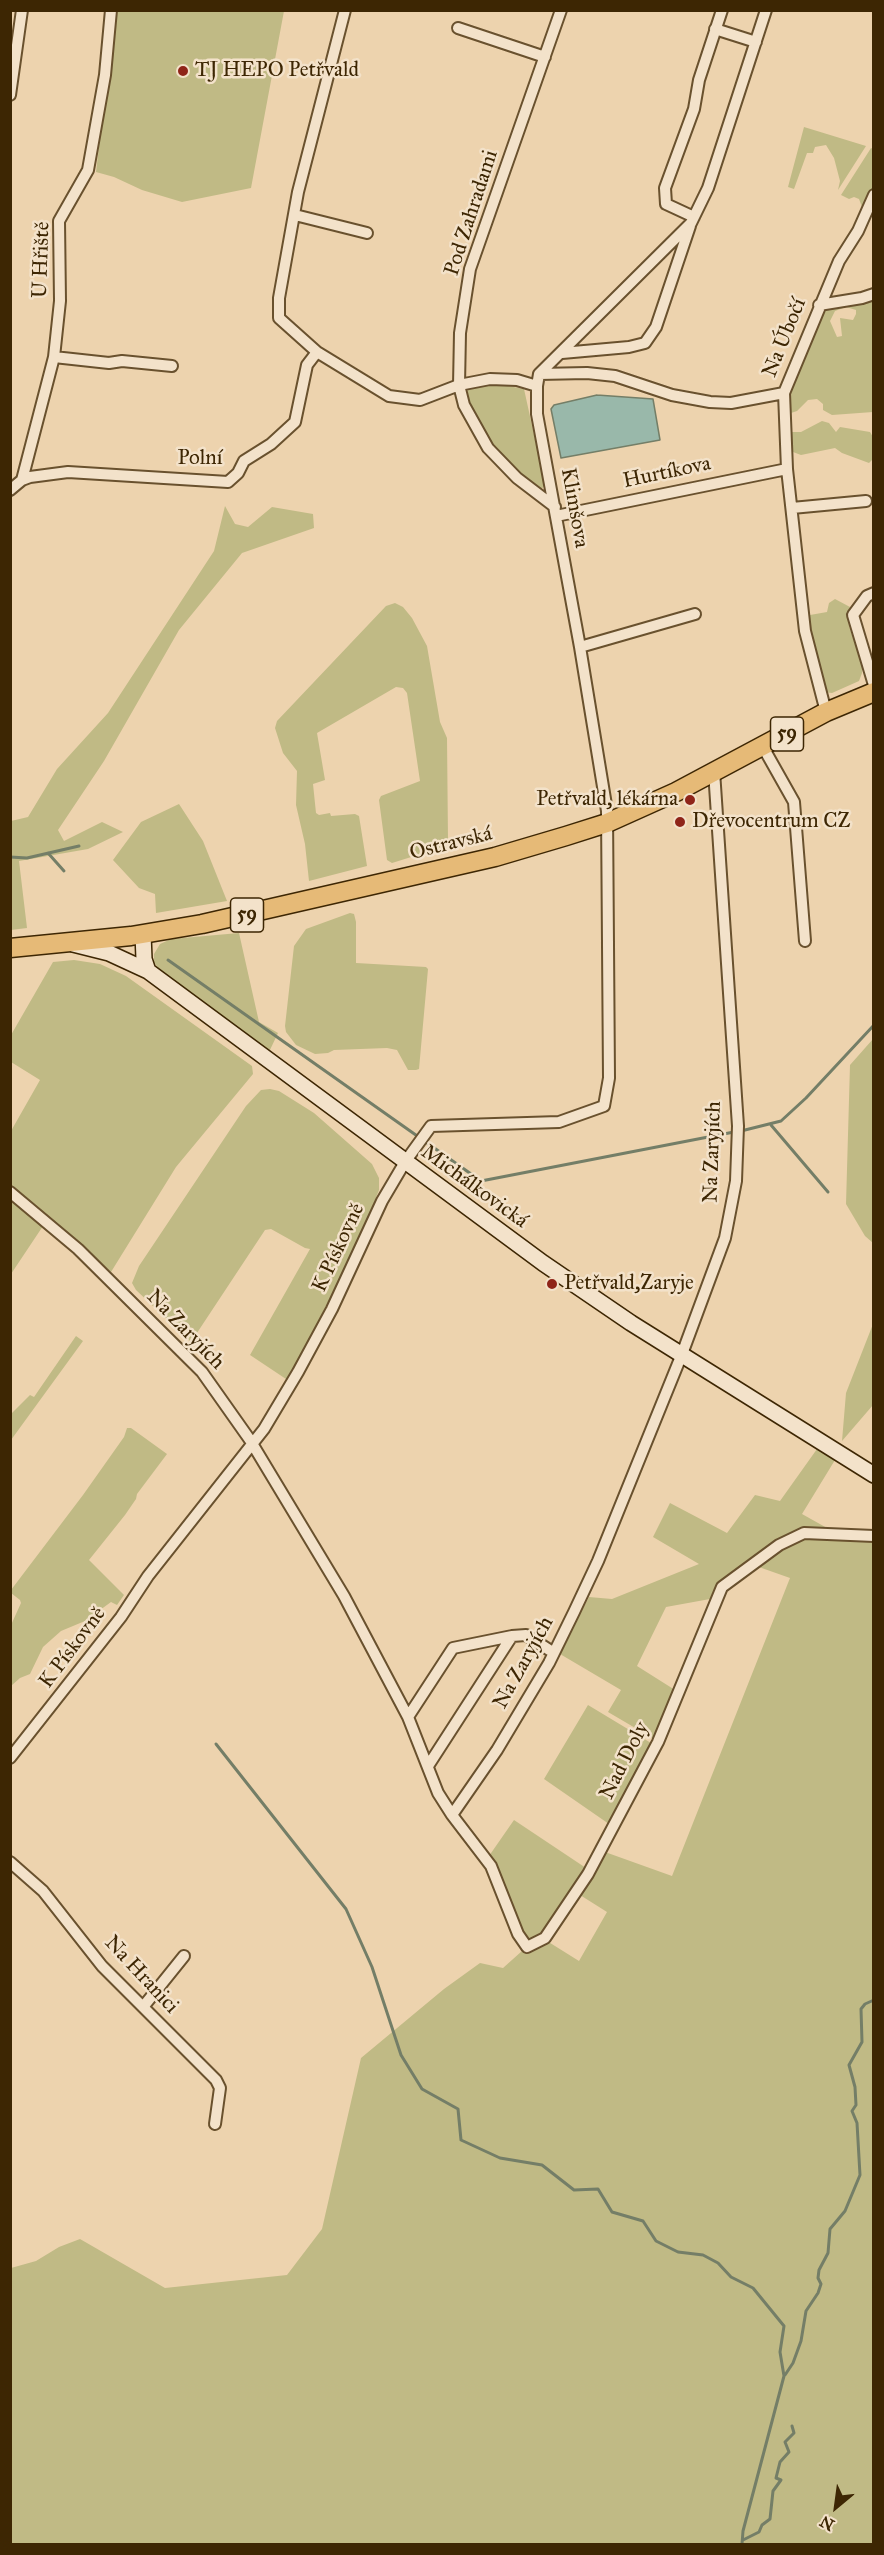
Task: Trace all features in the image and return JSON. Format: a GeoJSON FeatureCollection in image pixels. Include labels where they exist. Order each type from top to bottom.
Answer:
{"type":"FeatureCollection","features":[{"type":"Feature","properties":{"kind":"main road","name":"Ostravská"},"geometry":{"type":"LineString","coordinates":[[10,948],[137,935],[202,924],[495,857],[608,823],[676,792],[826,712],[873,692]]}},
{"type":"Feature","properties":{"kind":"street"},"geometry":{"type":"LineString","coordinates":[[10,94],[22,10]]}},
{"type":"Feature","properties":{"kind":"street","name":"U Hřiště"},"geometry":{"type":"LineString","coordinates":[[22,480],[54,357],[60,301],[59,220],[88,170],[105,75],[111,10]]}},
{"type":"Feature","properties":{"kind":"street"},"geometry":{"type":"LineString","coordinates":[[345,10],[298,192],[279,298],[279,318],[317,352],[389,396],[420,400],[459,385],[499,379],[516,380],[537,386]]}},
{"type":"Feature","properties":{"kind":"street","name":"Pod Zahradami"},"geometry":{"type":"LineString","coordinates":[[555,511],[517,478],[488,448],[464,405],[459,385],[460,333],[470,269],[561,10]]}},
{"type":"Feature","properties":{"kind":"street"},"geometry":{"type":"LineString","coordinates":[[692,220],[666,204],[665,188],[694,109],[699,80],[722,10]]}},
{"type":"Feature","properties":{"kind":"street"},"geometry":{"type":"LineString","coordinates":[[562,353],[645,344],[656,327],[692,220],[708,188],[766,10]]}},
{"type":"Feature","properties":{"kind":"street"},"geometry":{"type":"LineString","coordinates":[[458,28],[545,57]]}},
{"type":"Feature","properties":{"kind":"street"},"geometry":{"type":"LineString","coordinates":[[716,29],[756,42]]}},
{"type":"Feature","properties":{"kind":"street","name":"Na Úbočí"},"geometry":{"type":"LineString","coordinates":[[826,712],[805,631],[787,469],[784,393],[819,305],[839,261],[858,231],[873,195]]}},
{"type":"Feature","properties":{"kind":"street"},"geometry":{"type":"LineString","coordinates":[[295,215],[367,233]]}},
{"type":"Feature","properties":{"kind":"street"},"geometry":{"type":"LineString","coordinates":[[539,374],[692,220]]}},
{"type":"Feature","properties":{"kind":"street"},"geometry":{"type":"LineString","coordinates":[[819,305],[873,294]]}},
{"type":"Feature","properties":{"kind":"street","name":"Polní"},"geometry":{"type":"LineString","coordinates":[[10,490],[22,480],[68,472],[228,482],[238,473],[244,461],[271,444],[295,422],[307,365],[317,352]]}},
{"type":"Feature","properties":{"kind":"street"},"geometry":{"type":"LineString","coordinates":[[54,357],[172,366]]}},
{"type":"Feature","properties":{"kind":"street"},"geometry":{"type":"LineString","coordinates":[[539,374],[587,373],[615,376],[672,395],[710,402],[731,403],[784,393]]}},
{"type":"Feature","properties":{"kind":"street","name":"Klimšova"},"geometry":{"type":"LineString","coordinates":[[539,374],[537,414],[580,647],[608,823]]}},
{"type":"Feature","properties":{"kind":"street","name":"Hurtíkova"},"geometry":{"type":"LineString","coordinates":[[555,511],[787,469]]}},
{"type":"Feature","properties":{"kind":"street"},"geometry":{"type":"LineString","coordinates":[[792,508],[866,501]]}},
{"type":"Feature","properties":{"kind":"street"},"geometry":{"type":"LineString","coordinates":[[873,593],[867,596],[853,615],[873,685]]}},
{"type":"Feature","properties":{"kind":"street"},"geometry":{"type":"LineString","coordinates":[[580,647],[695,614]]}},
{"type":"Feature","properties":{"kind":"street"},"geometry":{"type":"LineString","coordinates":[[763,747],[794,802],[806,941]]}},
{"type":"Feature","properties":{"kind":"street","name":"Na Zaryjích"},"geometry":{"type":"LineString","coordinates":[[10,1192],[78,1249],[202,1372],[253,1445],[344,1596],[408,1717],[438,1793],[452,1815],[497,1750],[554,1653],[598,1561],[725,1238],[736,1180],[738,1126],[714,771]]}},
{"type":"Feature","properties":{"kind":"street","name":"K Pískovně"},"geometry":{"type":"LineString","coordinates":[[10,1758],[121,1617],[154,1567],[238,1459],[253,1445],[298,1372],[355,1261],[382,1201],[405,1162],[431,1126],[559,1122],[604,1106],[609,1078],[608,823]]}},
{"type":"Feature","properties":{"kind":"street"},"geometry":{"type":"LineString","coordinates":[[130,962],[128,947],[137,935]]}},
{"type":"Feature","properties":{"kind":"street"},"geometry":{"type":"LineString","coordinates":[[137,935],[148,971]]}},
{"type":"Feature","properties":{"kind":"street","name":"Michálkovická"},"geometry":{"type":"LineString","coordinates":[[64,943],[103,951],[148,971],[567,1280],[873,1474]]}},
{"type":"Feature","properties":{"kind":"street","name":"Nad Doly"},"geometry":{"type":"LineString","coordinates":[[452,1815],[491,1866],[518,1935],[527,1947],[545,1938],[588,1874],[658,1742],[722,1587],[778,1545],[804,1533],[873,1536]]}},
{"type":"Feature","properties":{"kind":"street"},"geometry":{"type":"LineString","coordinates":[[408,1717],[453,1648],[526,1635],[554,1653]]}},
{"type":"Feature","properties":{"kind":"street"},"geometry":{"type":"LineString","coordinates":[[428,1766],[512,1636]]}},
{"type":"Feature","properties":{"kind":"street","name":"Na Hranici"},"geometry":{"type":"LineString","coordinates":[[10,1862],[43,1890],[102,1966],[216,2080],[220,2088],[215,2124]]}},
{"type":"Feature","properties":{"kind":"street"},"geometry":{"type":"LineString","coordinates":[[143,2007],[184,1956]]}},
{"type":"Feature","properties":{"kind":"shaded area"},"geometry":{"type":"Polygon","coordinates":[[[115,11],[284,11],[251,188],[182,202],[142,190],[114,177],[96,172],[115,11]]]}},
{"type":"Feature","properties":{"kind":"shaded area"},"geometry":{"type":"Polygon","coordinates":[[[804,127],[866,146],[838,190],[840,181],[834,158],[826,145],[815,147],[813,153],[807,153],[794,189],[788,187],[804,127]]]}},
{"type":"Feature","properties":{"kind":"shaded area"},"geometry":{"type":"Polygon","coordinates":[[[871,148],[873,149],[873,190],[862,207],[859,199],[854,197],[849,199],[841,195],[871,148]]]}},
{"type":"Feature","properties":{"kind":"shaded area"},"geometry":{"type":"Polygon","coordinates":[[[873,297],[873,412],[832,415],[823,410],[823,404],[817,399],[808,400],[797,411],[788,414],[790,396],[797,375],[824,310],[873,297]],[[846,307],[835,311],[830,321],[837,337],[842,336],[840,318],[853,320],[856,310],[846,307]]]}},
{"type":"Feature","properties":{"kind":"shaded area"},"geometry":{"type":"Polygon","coordinates":[[[492,383],[524,389],[545,485],[540,491],[517,472],[491,444],[470,404],[467,388],[492,383]]]}},
{"type":"Feature","properties":{"kind":"shaded area"},"geometry":{"type":"Polygon","coordinates":[[[597,395],[653,399],[660,440],[561,458],[551,409],[554,405],[597,395]]]}},
{"type":"Feature","properties":{"kind":"shaded area"},"geometry":{"type":"Polygon","coordinates":[[[822,421],[829,423],[836,432],[840,427],[870,432],[873,437],[873,459],[869,463],[835,448],[801,455],[793,452],[790,432],[801,432],[822,421]]]}},
{"type":"Feature","properties":{"kind":"shaded area"},"geometry":{"type":"Polygon","coordinates":[[[225,506],[235,524],[248,527],[272,507],[313,514],[314,528],[242,553],[179,630],[104,761],[58,830],[64,841],[102,822],[123,832],[88,849],[19,861],[27,928],[11,930],[11,821],[28,817],[57,769],[108,713],[214,551],[225,506]]]}},
{"type":"Feature","properties":{"kind":"shaded area"},"geometry":{"type":"Polygon","coordinates":[[[835,599],[850,607],[849,626],[862,665],[862,673],[859,681],[832,693],[823,692],[808,631],[810,615],[827,612],[829,603],[835,599]]]}},
{"type":"Feature","properties":{"kind":"shaded area"},"geometry":{"type":"Polygon","coordinates":[[[395,603],[403,607],[412,618],[427,646],[440,722],[447,738],[448,840],[446,845],[440,848],[392,863],[387,860],[379,800],[381,796],[420,781],[407,693],[403,688],[396,687],[317,733],[325,780],[313,784],[316,813],[319,815],[330,813],[331,816],[355,814],[359,816],[367,866],[309,881],[305,844],[296,805],[297,771],[283,753],[275,728],[277,721],[386,606],[395,603]]]}},
{"type":"Feature","properties":{"kind":"shaded area"},"geometry":{"type":"Polygon","coordinates":[[[179,804],[203,841],[227,901],[156,913],[155,894],[139,888],[113,860],[141,822],[179,804]]]}},
{"type":"Feature","properties":{"kind":"shaded area"},"geometry":{"type":"Polygon","coordinates":[[[350,913],[354,914],[356,922],[356,963],[426,967],[428,969],[419,1069],[408,1070],[397,1050],[387,1048],[334,1050],[315,1054],[296,1045],[286,1032],[294,946],[306,929],[350,913]]]}},
{"type":"Feature","properties":{"kind":"shaded area"},"geometry":{"type":"Polygon","coordinates":[[[239,933],[259,1022],[278,1033],[269,1052],[161,973],[154,962],[154,954],[160,944],[171,939],[239,933]]]}},
{"type":"Feature","properties":{"kind":"shaded area"},"geometry":{"type":"Polygon","coordinates":[[[74,960],[100,964],[126,976],[252,1066],[253,1074],[176,1167],[111,1272],[11,1185],[11,1131],[40,1080],[11,1062],[11,1035],[53,962],[74,960]]]}},
{"type":"Feature","properties":{"kind":"shaded area"},"geometry":{"type":"Polygon","coordinates":[[[873,1039],[873,1243],[865,1236],[846,1204],[850,1065],[873,1039]]]}},
{"type":"Feature","properties":{"kind":"shaded area"},"geometry":{"type":"Polygon","coordinates":[[[261,1090],[279,1091],[314,1113],[372,1164],[379,1178],[379,1190],[346,1272],[289,1381],[250,1355],[310,1249],[271,1229],[265,1230],[191,1342],[136,1290],[132,1283],[139,1266],[246,1106],[261,1090]]]}},
{"type":"Feature","properties":{"kind":"shaded area"},"geometry":{"type":"Polygon","coordinates":[[[11,1194],[43,1226],[11,1274],[11,1194]]]}},
{"type":"Feature","properties":{"kind":"shaded area"},"geometry":{"type":"Polygon","coordinates":[[[873,1324],[873,1405],[842,1441],[846,1393],[873,1324]]]}},
{"type":"Feature","properties":{"kind":"shaded area"},"geometry":{"type":"Polygon","coordinates":[[[76,1336],[83,1341],[11,1440],[11,1414],[30,1395],[34,1397],[76,1336]]]}},
{"type":"Feature","properties":{"kind":"shaded area"},"geometry":{"type":"Polygon","coordinates":[[[127,1428],[131,1428],[167,1454],[137,1494],[125,1515],[89,1560],[124,1595],[117,1605],[111,1602],[85,1621],[61,1631],[43,1647],[30,1674],[20,1678],[11,1686],[11,1625],[21,1603],[11,1593],[11,1590],[83,1495],[124,1437],[127,1428]]]}},
{"type":"Feature","properties":{"kind":"shaded area"},"geometry":{"type":"Polygon","coordinates":[[[817,1449],[835,1460],[802,1514],[827,1528],[805,1527],[783,1536],[723,1579],[710,1599],[666,1607],[637,1666],[675,1690],[654,1739],[608,1712],[621,1690],[560,1654],[589,1597],[612,1599],[699,1564],[653,1537],[670,1503],[727,1533],[755,1495],[780,1501],[817,1449]]]}},
{"type":"Feature","properties":{"kind":"shaded area"},"geometry":{"type":"Polygon","coordinates":[[[828,1537],[873,1541],[873,2544],[11,2544],[11,2268],[36,2261],[59,2247],[80,2239],[165,2288],[287,2275],[322,2229],[361,2058],[444,1989],[480,1963],[503,1968],[522,1951],[547,1941],[579,1961],[607,1912],[580,1895],[605,1852],[672,1876],[790,1578],[756,1566],[799,1539],[828,1537]]]}},
{"type":"Feature","properties":{"kind":"shaded area"},"geometry":{"type":"Polygon","coordinates":[[[588,1705],[651,1743],[609,1824],[544,1779],[588,1705]]]}},
{"type":"Feature","properties":{"kind":"shaded area"},"geometry":{"type":"Polygon","coordinates":[[[514,1820],[586,1868],[542,1936],[533,1940],[522,1934],[489,1856],[514,1820]]]}},
{"type":"Feature","properties":{"kind":"waterway"},"geometry":{"type":"LineString","coordinates":[[10,857],[27,858],[79,846]]}},
{"type":"Feature","properties":{"kind":"waterway"},"geometry":{"type":"LineString","coordinates":[[48,853],[64,871]]}},
{"type":"Feature","properties":{"kind":"waterway"},"geometry":{"type":"LineString","coordinates":[[168,960],[481,1181],[734,1132]]}},
{"type":"Feature","properties":{"kind":"waterway"},"geometry":{"type":"LineString","coordinates":[[741,1131],[781,1121],[806,1098],[874,1025]]}},
{"type":"Feature","properties":{"kind":"waterway"},"geometry":{"type":"LineString","coordinates":[[771,1125],[828,1192]]}},
{"type":"Feature","properties":{"kind":"waterway"},"geometry":{"type":"LineString","coordinates":[[216,1744],[346,1909],[372,1967],[401,2055],[422,2089],[458,2109],[461,2140],[500,2158],[542,2165],[574,2190],[598,2189],[612,2212],[643,2221],[656,2241],[678,2252],[703,2255],[718,2263],[731,2277],[753,2288],[784,2326],[780,2352],[784,2376],[743,2531],[742,2544]]}},
{"type":"Feature","properties":{"kind":"waterway"},"geometry":{"type":"LineString","coordinates":[[785,2375],[793,2363],[801,2341],[806,2311],[821,2284],[818,2278],[819,2270],[828,2253],[830,2229],[845,2211],[860,2175],[857,2123],[852,2111],[856,2105],[855,2087],[849,2065],[862,2042],[861,2009],[865,2004],[874,2000]]}},
{"type":"Feature","properties":{"kind":"waterway"},"geometry":{"type":"LineString","coordinates":[[743,2540],[759,2532],[762,2525],[770,2519],[773,2491],[781,2480],[776,2478],[780,2462],[789,2452],[785,2442],[794,2433],[792,2426]]}},
{"type":"Feature","properties":{"kind":"place","name":"TJ HEPO Petřvald"},"geometry":{"type":"Point","coordinates":[183,71]}},
{"type":"Feature","properties":{"kind":"place","name":"Petřvald, lékárna"},"geometry":{"type":"Point","coordinates":[690,800]}},
{"type":"Feature","properties":{"kind":"place","name":"Dřevocentrum CZ"},"geometry":{"type":"Point","coordinates":[680,822]}},
{"type":"Feature","properties":{"kind":"place","name":"Petřvald,Zaryje"},"geometry":{"type":"Point","coordinates":[552,1284]}}]}
